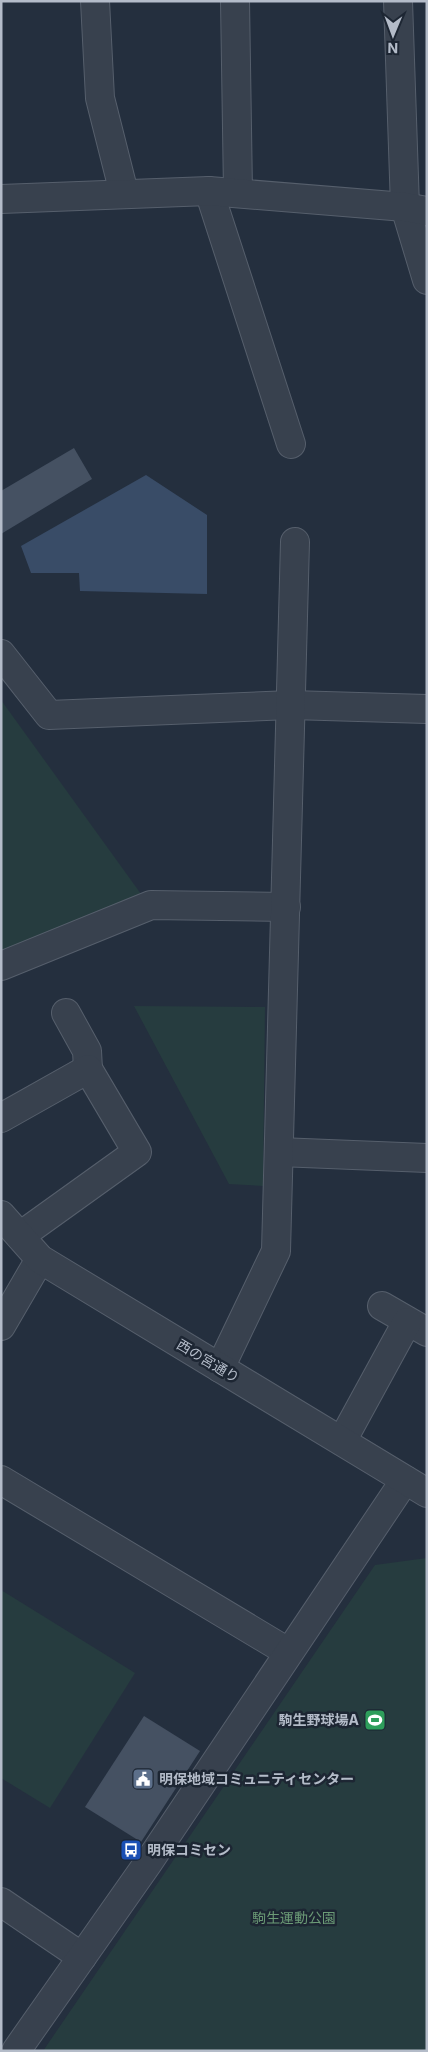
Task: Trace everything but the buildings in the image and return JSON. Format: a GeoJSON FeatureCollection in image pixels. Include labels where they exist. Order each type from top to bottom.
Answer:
{"type":"FeatureCollection","features":[{"type":"Feature","properties":{"kind":"street"},"geometry":{"type":"LineString","coordinates":[[95,1],[100,98],[124,192]]}},
{"type":"Feature","properties":{"kind":"street"},"geometry":{"type":"LineString","coordinates":[[235,1],[238,192]]}},
{"type":"Feature","properties":{"kind":"street"},"geometry":{"type":"LineString","coordinates":[[398,1],[416,209],[427,280]]}},
{"type":"Feature","properties":{"kind":"street"},"geometry":{"type":"LineString","coordinates":[[209,191],[291,444]]}},
{"type":"Feature","properties":{"kind":"street"},"geometry":{"type":"LineString","coordinates":[[1,199],[124,192],[209,191],[238,192],[416,209]]}},
{"type":"Feature","properties":{"kind":"street"},"geometry":{"type":"LineString","coordinates":[[220,1368],[276,1251],[295,542]]}},
{"type":"Feature","properties":{"kind":"street"},"geometry":{"type":"LineString","coordinates":[[1,654],[49,715],[291,705],[427,709]]}},
{"type":"Feature","properties":{"kind":"street"},"geometry":{"type":"LineString","coordinates":[[1,966],[151,905],[286,907]]}},
{"type":"Feature","properties":{"kind":"street"},"geometry":{"type":"LineString","coordinates":[[20,1236],[136,1152],[88,1070],[87,1051],[66,1013]]}},
{"type":"Feature","properties":{"kind":"street"},"geometry":{"type":"LineString","coordinates":[[1,1118],[88,1070]]}},
{"type":"Feature","properties":{"kind":"street"},"geometry":{"type":"LineString","coordinates":[[278,1152],[427,1158]]}},
{"type":"Feature","properties":{"kind":"street","name":"西の宮通り"},"geometry":{"type":"LineString","coordinates":[[1,1215],[40,1259],[416,1486]]}},
{"type":"Feature","properties":{"kind":"street"},"geometry":{"type":"LineString","coordinates":[[1,1326],[40,1259]]}},
{"type":"Feature","properties":{"kind":"street"},"geometry":{"type":"LineString","coordinates":[[342,1441],[417,1327],[382,1306]]}},
{"type":"Feature","properties":{"kind":"street"},"geometry":{"type":"LineString","coordinates":[[1,1480],[288,1652]]}},
{"type":"Feature","properties":{"kind":"street"},"geometry":{"type":"LineString","coordinates":[[16,2051],[148,1863],[288,1652],[416,1486]]}},
{"type":"Feature","properties":{"kind":"street"},"geometry":{"type":"LineString","coordinates":[[1,1902],[82,1958]]}},
{"type":"Feature","properties":{"kind":"green space"},"geometry":{"type":"Polygon","coordinates":[[[1,700],[141,894],[1,953],[1,700]]]}},
{"type":"Feature","properties":{"kind":"green space"},"geometry":{"type":"Polygon","coordinates":[[[134,1006],[265,1007],[263,1186],[229,1184],[134,1006]]]}},
{"type":"Feature","properties":{"kind":"green space","name":"駒生運動公園"},"geometry":{"type":"Polygon","coordinates":[[[427,1558],[427,2051],[43,2051],[375,1565],[427,1558]]]}},
{"type":"Feature","properties":{"kind":"green space"},"geometry":{"type":"Polygon","coordinates":[[[1,1590],[135,1673],[50,1808],[1,1778],[1,1590]]]}},
{"type":"Feature","properties":{"kind":"water"},"geometry":{"type":"Polygon","coordinates":[[[146,475],[207,515],[207,594],[80,591],[79,573],[31,573],[21,546],[146,475]]]}},
{"type":"Feature","properties":{"kind":"place","name":"駒生野球場A"},"geometry":{"type":"Point","coordinates":[375,1720]}},
{"type":"Feature","properties":{"kind":"place","name":"明保地域コミュニティセンター"},"geometry":{"type":"Point","coordinates":[143,1779]}},
{"type":"Feature","properties":{"kind":"place","name":"明保コミセン"},"geometry":{"type":"Point","coordinates":[131,1850]}}]}
